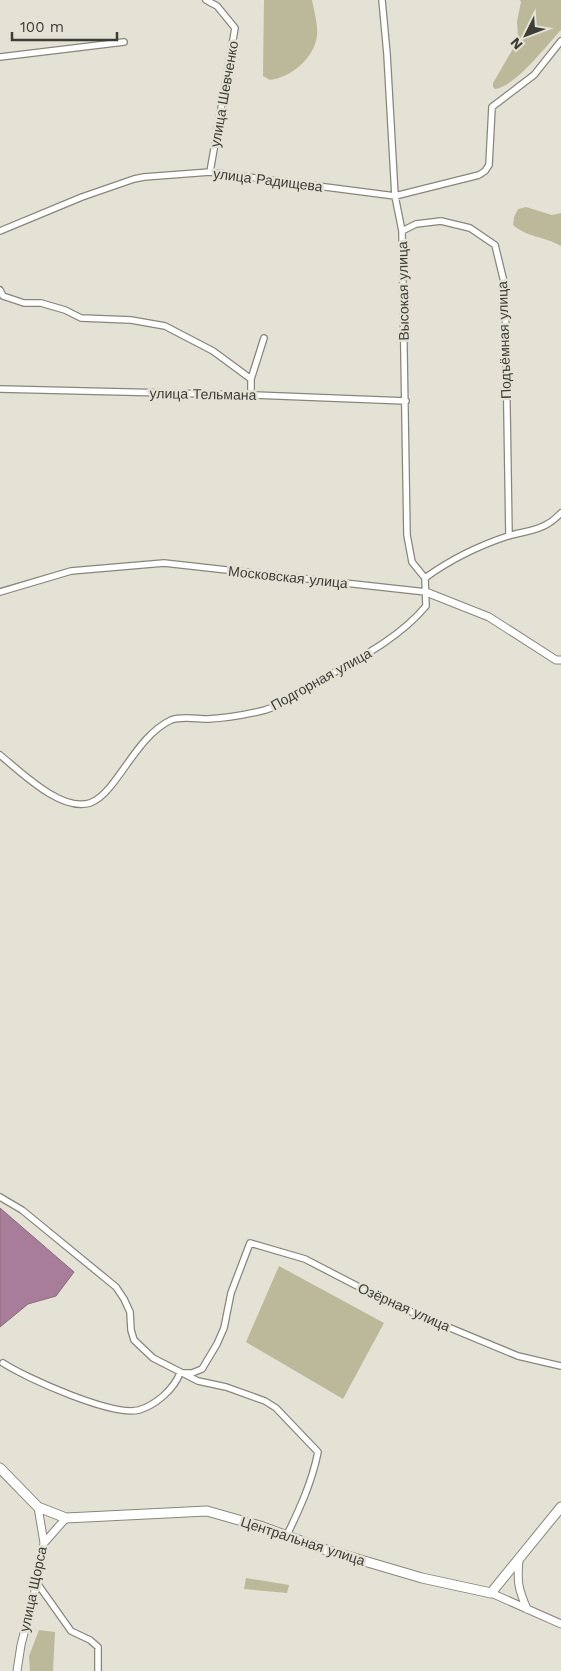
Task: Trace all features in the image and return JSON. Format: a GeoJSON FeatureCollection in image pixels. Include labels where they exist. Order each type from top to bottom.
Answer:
{"type":"FeatureCollection","features":[{"type":"Feature","properties":{"kind":"main road"},"geometry":{"type":"LineString","coordinates":[[0,1468],[38,1507]]}},
{"type":"Feature","properties":{"kind":"main road","name":"Центральная улица"},"geometry":{"type":"LineString","coordinates":[[38,1507],[66,1518],[207,1511],[260,1526],[320,1548],[422,1578],[491,1593]]}},
{"type":"Feature","properties":{"kind":"main road"},"geometry":{"type":"LineString","coordinates":[[491,1593],[561,1507]]}},
{"type":"Feature","properties":{"kind":"street","name":"улица Шевченко"},"geometry":{"type":"LineString","coordinates":[[206,0],[218,6],[235,28],[210,172]]}},
{"type":"Feature","properties":{"kind":"street","name":"Высокая улица"},"geometry":{"type":"LineString","coordinates":[[382,0],[395,196],[402,231],[407,535],[412,562],[425,578]]}},
{"type":"Feature","properties":{"kind":"street"},"geometry":{"type":"LineString","coordinates":[[395,196],[479,175],[485,171],[489,164],[492,107],[534,74],[561,41]]}},
{"type":"Feature","properties":{"kind":"street"},"geometry":{"type":"LineString","coordinates":[[0,57],[124,42]]}},
{"type":"Feature","properties":{"kind":"street","name":"улица Радищева"},"geometry":{"type":"LineString","coordinates":[[0,231],[82,197],[134,179],[210,172],[395,196]]}},
{"type":"Feature","properties":{"kind":"street","name":"Подъёмная улица"},"geometry":{"type":"LineString","coordinates":[[402,231],[416,224],[441,221],[470,228],[495,245],[505,286],[509,536]]}},
{"type":"Feature","properties":{"kind":"street"},"geometry":{"type":"LineString","coordinates":[[0,290],[3,296],[13,300],[24,303],[41,303],[65,310],[81,318],[131,320],[166,326],[213,352],[251,379]]}},
{"type":"Feature","properties":{"kind":"street"},"geometry":{"type":"LineString","coordinates":[[251,394],[251,379],[264,338]]}},
{"type":"Feature","properties":{"kind":"street","name":"улица Тельмана"},"geometry":{"type":"LineString","coordinates":[[0,390],[251,394],[406,401]]}},
{"type":"Feature","properties":{"kind":"street"},"geometry":{"type":"LineString","coordinates":[[426,592],[425,578],[444,564],[467,552],[509,536],[549,524],[561,513]]}},
{"type":"Feature","properties":{"kind":"street","name":"Московская улица"},"geometry":{"type":"LineString","coordinates":[[0,592],[71,572],[164,563],[426,592],[489,616],[556,660],[561,660]]}},
{"type":"Feature","properties":{"kind":"street","name":"Подгорная улица"},"geometry":{"type":"LineString","coordinates":[[0,755],[27,778],[62,801],[76,804],[90,803],[101,797],[149,736],[160,726],[173,719],[209,719],[264,710],[390,640],[413,622],[426,606],[426,592]]}},
{"type":"Feature","properties":{"kind":"street"},"geometry":{"type":"LineString","coordinates":[[0,1197],[22,1210],[116,1287],[130,1312],[131,1330],[134,1340],[154,1358],[198,1381],[226,1387],[265,1400],[276,1408],[318,1452],[307,1490],[287,1535]]}},
{"type":"Feature","properties":{"kind":"street","name":"Озёрная улица"},"geometry":{"type":"LineString","coordinates":[[180,1372],[192,1373],[202,1369],[217,1344],[224,1328],[231,1293],[250,1243],[305,1259],[390,1303],[518,1356],[561,1366]]}},
{"type":"Feature","properties":{"kind":"street"},"geometry":{"type":"LineString","coordinates":[[3,1364],[28,1377],[97,1405],[118,1410],[138,1410],[154,1403],[177,1381],[180,1372]]}},
{"type":"Feature","properties":{"kind":"street","name":"улица Щорса"},"geometry":{"type":"LineString","coordinates":[[17,1671],[44,1543],[38,1507]]}},
{"type":"Feature","properties":{"kind":"street"},"geometry":{"type":"LineString","coordinates":[[44,1543],[66,1518]]}},
{"type":"Feature","properties":{"kind":"street"},"geometry":{"type":"LineString","coordinates":[[519,1558],[517,1577],[519,1589],[527,1609]]}},
{"type":"Feature","properties":{"kind":"street"},"geometry":{"type":"LineString","coordinates":[[37,1583],[71,1631],[90,1640],[98,1647],[98,1671]]}},
{"type":"Feature","properties":{"kind":"street","name":"Центральная улица"},"geometry":{"type":"LineString","coordinates":[[491,1593],[561,1624]]}},
{"type":"Feature","properties":{"kind":"shaded area"},"geometry":{"type":"Polygon","coordinates":[[[264,0],[312,0],[317,27],[315,44],[307,59],[294,71],[270,80],[263,76],[264,0]]]}},
{"type":"Feature","properties":{"kind":"shaded area"},"geometry":{"type":"Polygon","coordinates":[[[520,0],[561,0],[561,30],[521,73],[512,81],[495,89],[493,83],[518,40],[517,21],[520,0]]]}},
{"type":"Feature","properties":{"kind":"shaded area"},"geometry":{"type":"Polygon","coordinates":[[[526,207],[552,215],[561,213],[561,246],[530,235],[513,225],[518,209],[526,207]]]}},
{"type":"Feature","properties":{"kind":"shaded area"},"geometry":{"type":"Polygon","coordinates":[[[0,1208],[74,1272],[56,1296],[28,1304],[0,1327],[0,1208]]]}},
{"type":"Feature","properties":{"kind":"shaded area"},"geometry":{"type":"Polygon","coordinates":[[[279,1266],[384,1323],[343,1399],[246,1342],[279,1266]]]}},
{"type":"Feature","properties":{"kind":"shaded area"},"geometry":{"type":"Polygon","coordinates":[[[246,1578],[289,1585],[287,1593],[244,1589],[246,1578]]]}},
{"type":"Feature","properties":{"kind":"shaded area"},"geometry":{"type":"Polygon","coordinates":[[[39,1630],[55,1632],[53,1671],[30,1671],[29,1656],[39,1630]]]}}]}
